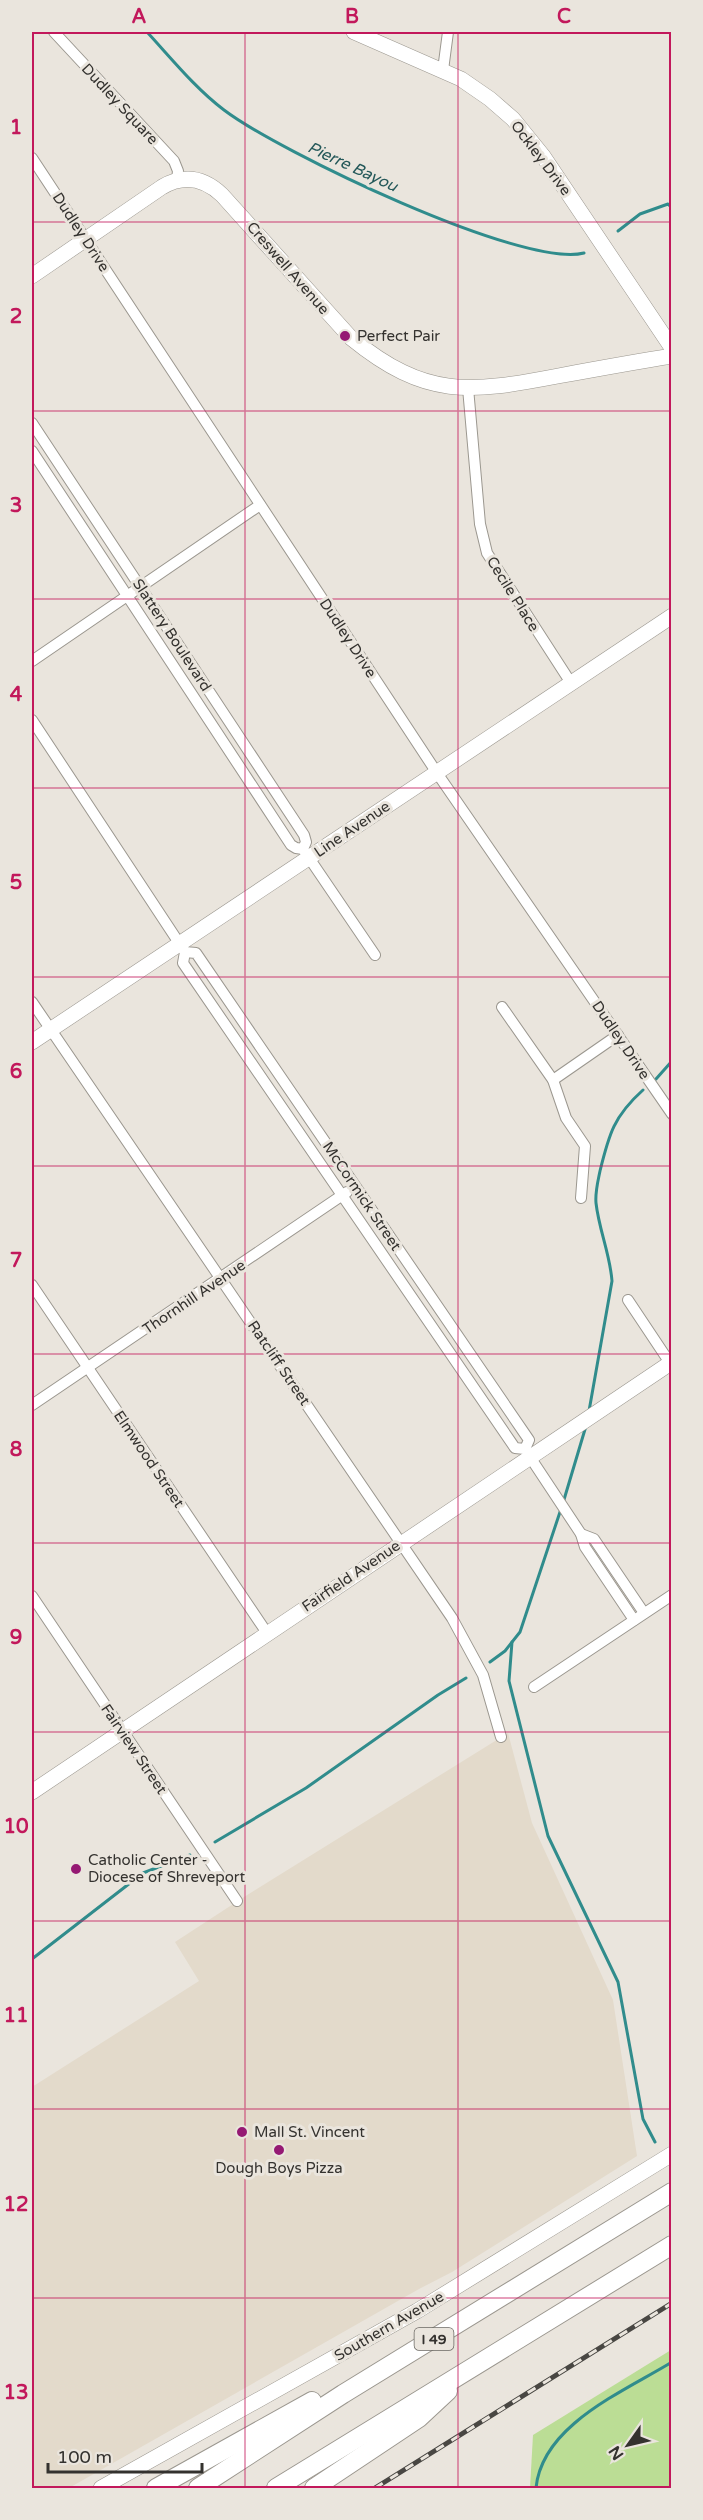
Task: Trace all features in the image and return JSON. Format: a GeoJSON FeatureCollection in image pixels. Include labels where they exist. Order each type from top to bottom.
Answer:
{"type":"FeatureCollection","features":[{"type":"Feature","properties":{"kind":"highway","name":"I 49"},"geometry":{"type":"LineString","coordinates":[[198,2488],[343,2394],[672,2192]]}},
{"type":"Feature","properties":{"kind":"highway"},"geometry":{"type":"LineString","coordinates":[[276,2488],[672,2245]]}},
{"type":"Feature","properties":{"kind":"highway"},"geometry":{"type":"LineString","coordinates":[[156,2488],[483,2309]]}},
{"type":"Feature","properties":{"kind":"highway"},"geometry":{"type":"LineString","coordinates":[[314,2488],[419,2418],[479,2362]]}},
{"type":"Feature","properties":{"kind":"street","name":"Dudley Square"},"geometry":{"type":"LineString","coordinates":[[54,32],[174,161],[178,171],[177,180]]}},
{"type":"Feature","properties":{"kind":"street","name":"Ockley Drive"},"geometry":{"type":"LineString","coordinates":[[354,32],[443,70],[490,99],[528,135],[672,348]]}},
{"type":"Feature","properties":{"kind":"street"},"geometry":{"type":"LineString","coordinates":[[443,70],[448,32]]}},
{"type":"Feature","properties":{"kind":"street","name":"Dudley Drive"},"geometry":{"type":"LineString","coordinates":[[32,158],[437,773],[672,1114]]}},
{"type":"Feature","properties":{"kind":"street"},"geometry":{"type":"LineString","coordinates":[[32,276],[162,187],[177,180]]}},
{"type":"Feature","properties":{"kind":"street","name":"Creswell Avenue"},"geometry":{"type":"LineString","coordinates":[[177,180],[201,181],[213,186],[339,327],[371,354],[401,372],[425,381],[468,388],[502,387],[672,356]]}},
{"type":"Feature","properties":{"kind":"street","name":"Cecile Place"},"geometry":{"type":"LineString","coordinates":[[468,388],[480,524],[487,554],[571,683]]}},
{"type":"Feature","properties":{"kind":"street","name":"Slattery Boulevard"},"geometry":{"type":"LineString","coordinates":[[32,423],[304,835],[306,853]]}},
{"type":"Feature","properties":{"kind":"street","name":"Slattery Boulevard"},"geometry":{"type":"LineString","coordinates":[[32,451],[291,845],[306,853],[375,955]]}},
{"type":"Feature","properties":{"kind":"street"},"geometry":{"type":"LineString","coordinates":[[32,660],[260,504]]}},
{"type":"Feature","properties":{"kind":"street","name":"Line Avenue"},"geometry":{"type":"LineString","coordinates":[[32,1042],[182,947],[306,853],[437,773],[672,616]]}},
{"type":"Feature","properties":{"kind":"street","name":"McCormick Street"},"geometry":{"type":"LineString","coordinates":[[32,720],[182,947],[183,963],[515,1448],[527,1453],[529,1440],[356,1186],[196,953],[182,947]]}},
{"type":"Feature","properties":{"kind":"street","name":"Ratcliff Street"},"geometry":{"type":"LineString","coordinates":[[32,1002],[402,1542],[458,1628],[476,1659],[493,1706],[501,1737]]}},
{"type":"Feature","properties":{"kind":"street"},"geometry":{"type":"LineString","coordinates":[[502,1007],[553,1080],[566,1118],[585,1146],[581,1198]]}},
{"type":"Feature","properties":{"kind":"street"},"geometry":{"type":"LineString","coordinates":[[553,1080],[618,1035]]}},
{"type":"Feature","properties":{"kind":"street"},"geometry":{"type":"LineString","coordinates":[[257,1071],[271,1062]]}},
{"type":"Feature","properties":{"kind":"street","name":"Thornhill Avenue"},"geometry":{"type":"LineString","coordinates":[[32,1405],[356,1186]]}},
{"type":"Feature","properties":{"kind":"street","name":"Elmwood Street"},"geometry":{"type":"LineString","coordinates":[[32,1285],[267,1633]]}},
{"type":"Feature","properties":{"kind":"street"},"geometry":{"type":"LineString","coordinates":[[628,1300],[671,1362]]}},
{"type":"Feature","properties":{"kind":"street"},"geometry":{"type":"LineString","coordinates":[[435,1331],[448,1323]]}},
{"type":"Feature","properties":{"kind":"street","name":"Fairfield Avenue"},"geometry":{"type":"LineString","coordinates":[[32,1792],[402,1542],[527,1453],[576,1426],[671,1362]]}},
{"type":"Feature","properties":{"kind":"street"},"geometry":{"type":"LineString","coordinates":[[527,1453],[569,1515],[581,1534],[585,1547],[634,1620]]}},
{"type":"Feature","properties":{"kind":"street"},"geometry":{"type":"LineString","coordinates":[[581,1534],[594,1539],[644,1613]]}},
{"type":"Feature","properties":{"kind":"street"},"geometry":{"type":"LineString","coordinates":[[534,1687],[672,1594]]}},
{"type":"Feature","properties":{"kind":"street","name":"Fairview Street"},"geometry":{"type":"LineString","coordinates":[[32,1596],[237,1901]]}},
{"type":"Feature","properties":{"kind":"street","name":"Southern Avenue"},"geometry":{"type":"LineString","coordinates":[[101,2488],[417,2311],[672,2154]]}},
{"type":"Feature","properties":{"kind":"shaded area"},"geometry":{"type":"Polygon","coordinates":[[[508,1733],[532,1823],[613,2000],[637,2156],[452,2272],[69,2488],[32,2488],[32,2087],[199,1981],[175,1942],[508,1733]]]}},
{"type":"Feature","properties":{"kind":"green space"},"geometry":{"type":"Polygon","coordinates":[[[671,2350],[671,2488],[530,2488],[533,2435],[671,2350]]]}},
{"type":"Feature","properties":{"kind":"waterway","name":"Pierre Bayou"},"geometry":{"type":"LineString","coordinates":[[147,32],[203,92],[224,110],[252,129],[294,152],[401,203],[458,226],[510,243],[553,253],[584,253]]}},
{"type":"Feature","properties":{"kind":"waterway","name":"Pierre Bayou"},"geometry":{"type":"LineString","coordinates":[[618,231],[640,214],[668,204],[672,208]]}},
{"type":"Feature","properties":{"kind":"waterway"},"geometry":{"type":"LineString","coordinates":[[656,1079],[672,1061]]}},
{"type":"Feature","properties":{"kind":"waterway"},"geometry":{"type":"LineString","coordinates":[[589,1411],[612,1281],[597,1213],[597,1187],[606,1146],[614,1126],[625,1108],[643,1090]]}},
{"type":"Feature","properties":{"kind":"waterway"},"geometry":{"type":"LineString","coordinates":[[563,1503],[586,1426]]}},
{"type":"Feature","properties":{"kind":"waterway"},"geometry":{"type":"LineString","coordinates":[[490,1662],[505,1651],[520,1632],[561,1509]]}},
{"type":"Feature","properties":{"kind":"waterway"},"geometry":{"type":"LineString","coordinates":[[512,1642],[509,1681],[548,1836],[618,1982],[643,2119],[655,2142]]}},
{"type":"Feature","properties":{"kind":"waterway"},"geometry":{"type":"LineString","coordinates":[[215,1842],[306,1788],[438,1695],[466,1678]]}},
{"type":"Feature","properties":{"kind":"waterway"},"geometry":{"type":"LineString","coordinates":[[32,1959],[143,1873],[190,1855]]}},
{"type":"Feature","properties":{"kind":"waterway"},"geometry":{"type":"LineString","coordinates":[[536,2488],[542,2466],[553,2446],[569,2428],[609,2398],[672,2362]]}},
{"type":"Feature","properties":{"kind":"railway"},"geometry":{"type":"LineString","coordinates":[[375,2488],[672,2303]]}},
{"type":"Feature","properties":{"kind":"place","name":"Perfect Pair"},"geometry":{"type":"Point","coordinates":[345,336]}},
{"type":"Feature","properties":{"kind":"place","name":"Catholic Center - Diocese of Shreveport"},"geometry":{"type":"Point","coordinates":[76,1869]}},
{"type":"Feature","properties":{"kind":"place","name":"Mall St. Vincent"},"geometry":{"type":"Point","coordinates":[242,2132]}},
{"type":"Feature","properties":{"kind":"place","name":"Dough Boys Pizza"},"geometry":{"type":"Point","coordinates":[279,2150]}}]}
